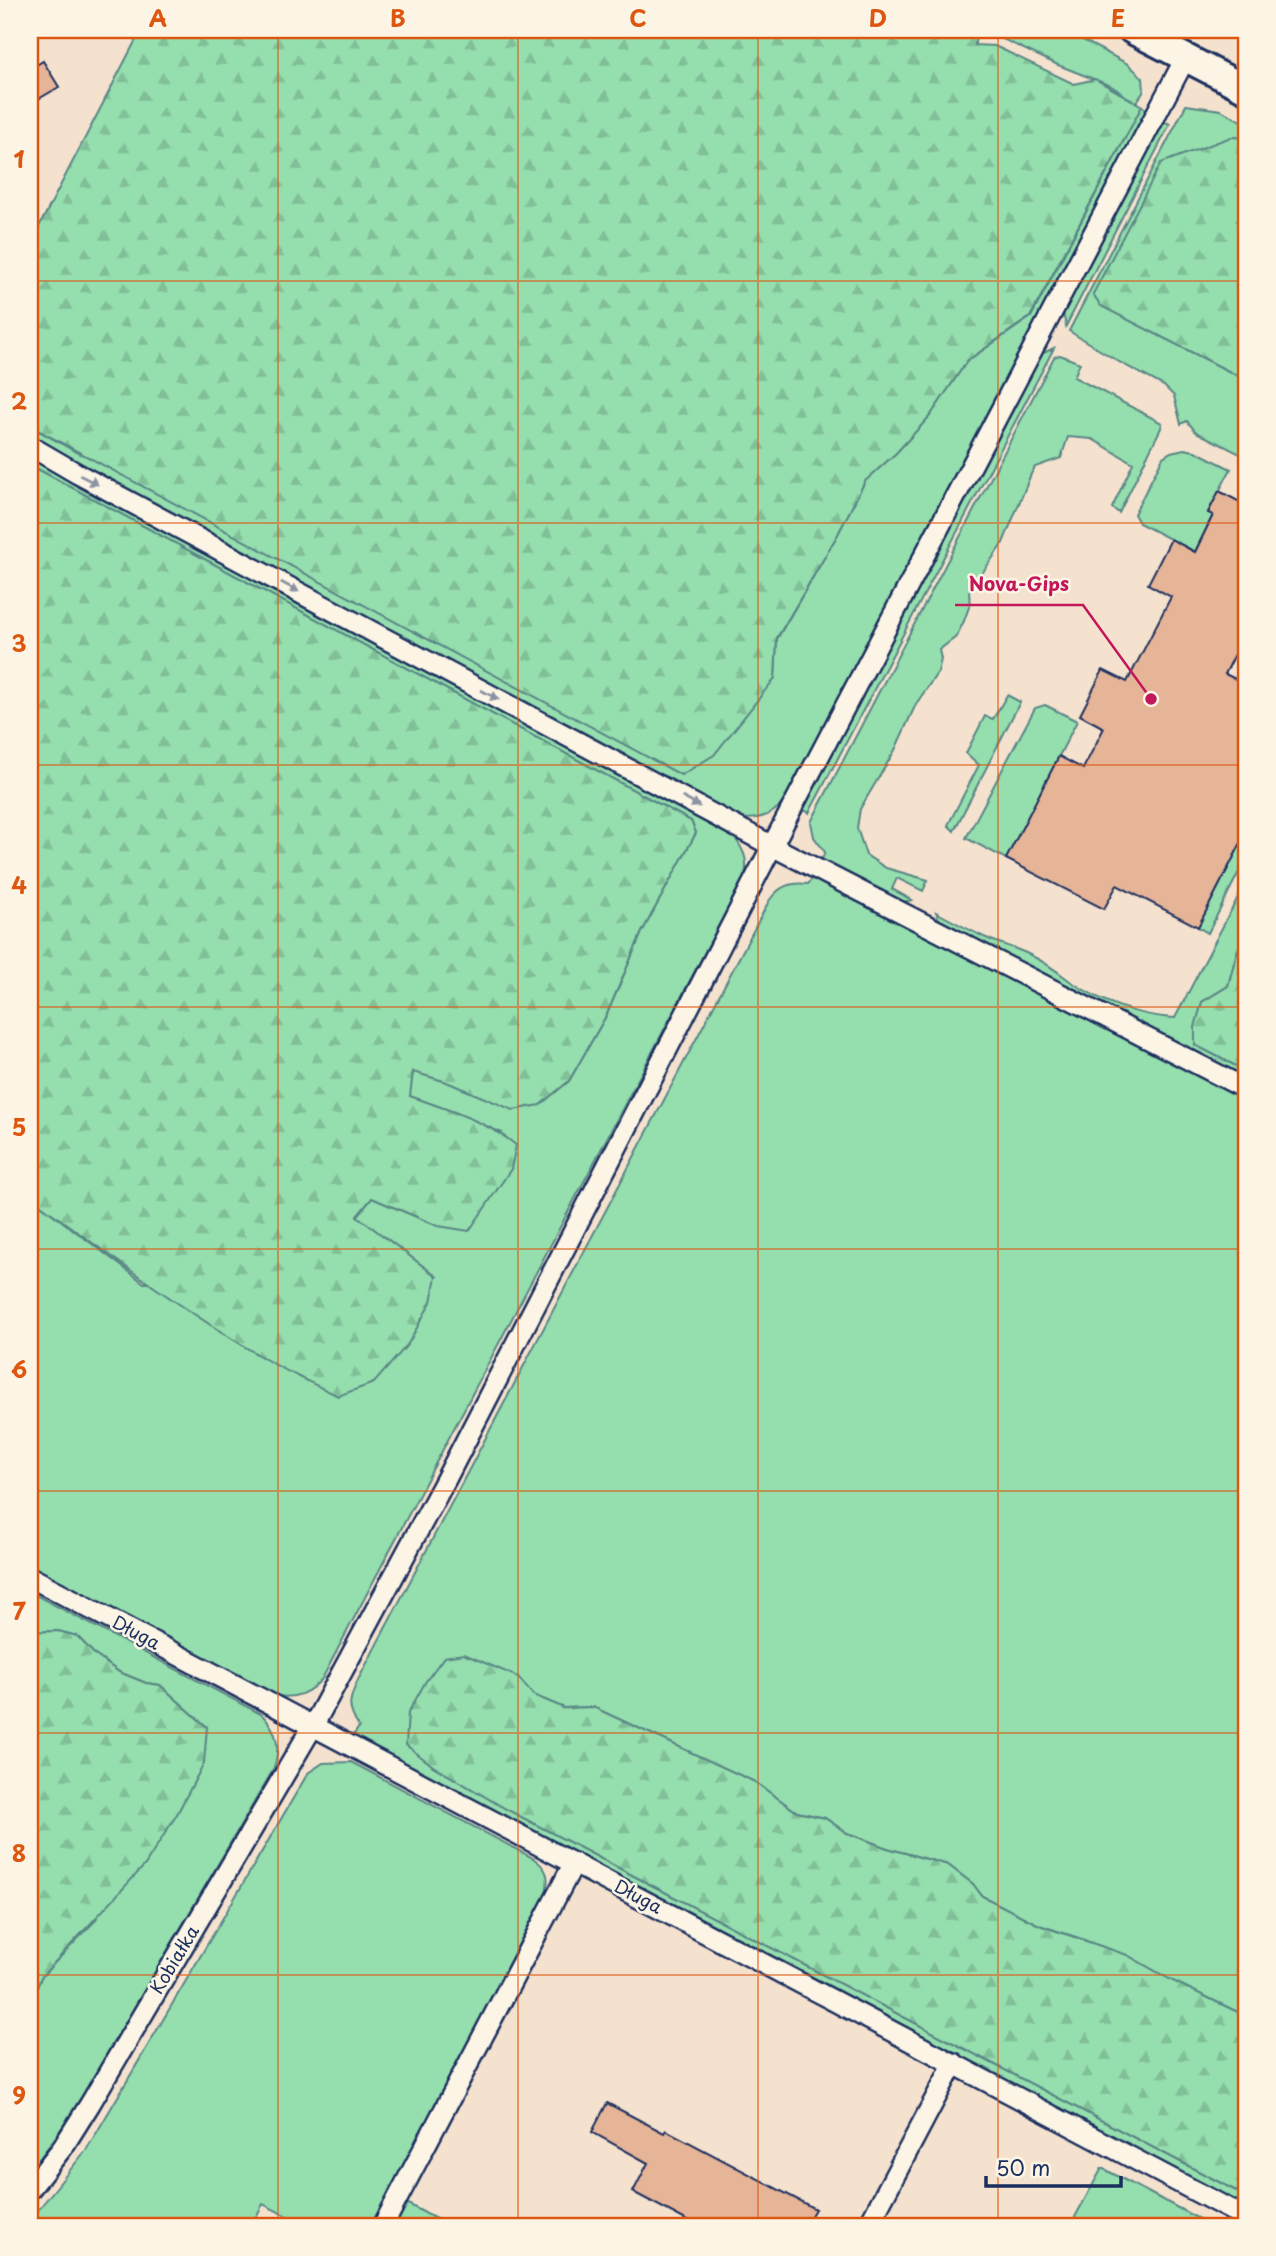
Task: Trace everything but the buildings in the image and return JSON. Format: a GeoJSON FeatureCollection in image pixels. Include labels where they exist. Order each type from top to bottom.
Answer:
{"type":"FeatureCollection","features":[{"type":"Feature","properties":{"kind":"main road"},"geometry":{"type":"LineString","coordinates":[[1132,30],[1246,89]]}},
{"type":"Feature","properties":{"kind":"street","name":"Kobiałka"},"geometry":{"type":"LineString","coordinates":[[30,2189],[63,2147],[90,2104],[313,1726],[446,1479],[772,846],[1186,57]]}},
{"type":"Feature","properties":{"kind":"street"},"geometry":{"type":"LineString","coordinates":[[30,446],[772,846],[1246,1088]]}},
{"type":"Feature","properties":{"kind":"street","name":"Długa"},"geometry":{"type":"LineString","coordinates":[[30,1577],[1246,2218]]}},
{"type":"Feature","properties":{"kind":"street"},"geometry":{"type":"LineString","coordinates":[[383,2226],[574,1863]]}},
{"type":"Feature","properties":{"kind":"street"},"geometry":{"type":"LineString","coordinates":[[868,2226],[954,2063]]}},
{"type":"Feature","properties":{"kind":"green space"},"geometry":{"type":"Polygon","coordinates":[[[141,30],[976,30],[975,45],[995,46],[1074,84],[1095,79],[1142,106],[1030,317],[967,361],[930,416],[896,453],[865,481],[838,534],[777,638],[775,678],[714,755],[681,775],[30,426],[30,244],[141,30]]]}},
{"type":"Feature","properties":{"kind":"green space"},"geometry":{"type":"Polygon","coordinates":[[[996,30],[1064,30],[1128,64],[1143,78],[1144,91],[1136,103],[1111,86],[994,35],[996,30]]]}},
{"type":"Feature","properties":{"kind":"green space"},"geometry":{"type":"Polygon","coordinates":[[[1186,105],[1221,110],[1246,124],[1246,138],[1231,137],[1093,294],[1102,306],[1246,380],[1246,457],[1196,432],[1187,421],[1181,424],[1174,396],[1164,386],[1069,331],[1186,105]]]}},
{"type":"Feature","properties":{"kind":"green space"},"geometry":{"type":"Polygon","coordinates":[[[1142,106],[1147,110],[789,794],[773,812],[761,817],[737,818],[30,437],[30,426],[78,453],[775,678],[777,639],[838,534],[865,481],[896,453],[930,416],[967,361],[1031,317],[1142,106]]]}},
{"type":"Feature","properties":{"kind":"green space"},"geometry":{"type":"Polygon","coordinates":[[[1163,121],[1170,124],[1066,326],[1063,313],[1163,121]]]}},
{"type":"Feature","properties":{"kind":"green space"},"geometry":{"type":"Polygon","coordinates":[[[1231,137],[1246,138],[1246,380],[1101,306],[1093,294],[1161,163],[1231,137]]]}},
{"type":"Feature","properties":{"kind":"green space"},"geometry":{"type":"Polygon","coordinates":[[[1054,348],[809,813],[803,809],[1041,354],[1054,348]]]}},
{"type":"Feature","properties":{"kind":"green space"},"geometry":{"type":"Polygon","coordinates":[[[1060,355],[1080,363],[1074,377],[1162,423],[1161,428],[1119,513],[1112,508],[1133,463],[1092,439],[1068,437],[1061,458],[1035,467],[1031,474],[1003,543],[969,592],[970,604],[956,637],[939,650],[941,659],[938,672],[916,704],[895,750],[860,809],[857,828],[866,855],[886,868],[928,880],[923,891],[897,878],[892,889],[912,900],[899,903],[820,863],[825,852],[814,837],[811,822],[1054,357],[1060,355]]]}},
{"type":"Feature","properties":{"kind":"green space"},"geometry":{"type":"Polygon","coordinates":[[[1184,449],[1195,451],[1231,469],[1208,512],[1213,515],[1195,552],[1139,523],[1134,514],[1163,457],[1184,449]]]}},
{"type":"Feature","properties":{"kind":"green space"},"geometry":{"type":"Polygon","coordinates":[[[30,456],[733,835],[746,861],[744,878],[322,1679],[296,1696],[277,1696],[30,1567],[30,1197],[144,1283],[436,1276],[357,1217],[372,1198],[438,1226],[502,1133],[409,1096],[413,1071],[444,1081],[569,1081],[607,1014],[642,932],[696,833],[691,821],[30,465],[30,456]]]}},
{"type":"Feature","properties":{"kind":"green space"},"geometry":{"type":"Polygon","coordinates":[[[30,465],[691,821],[696,833],[642,932],[607,1014],[569,1081],[540,1105],[513,1110],[444,1081],[413,1072],[410,1096],[479,1122],[516,1145],[511,1169],[469,1231],[438,1226],[372,1198],[357,1216],[436,1276],[431,1302],[408,1344],[374,1383],[338,1396],[274,1364],[205,1321],[30,1197],[30,465]]]}},
{"type":"Feature","properties":{"kind":"green space"},"geometry":{"type":"Polygon","coordinates":[[[1007,695],[1020,702],[954,831],[948,825],[979,765],[966,753],[985,716],[993,719],[1007,695]]]}},
{"type":"Feature","properties":{"kind":"green space"},"geometry":{"type":"Polygon","coordinates":[[[1045,705],[1077,721],[1006,859],[966,838],[1035,708],[1045,705]]]}},
{"type":"Feature","properties":{"kind":"green space"},"geometry":{"type":"Polygon","coordinates":[[[1246,833],[1246,858],[1208,933],[1198,927],[1246,833]]]}},
{"type":"Feature","properties":{"kind":"green space"},"geometry":{"type":"Polygon","coordinates":[[[814,876],[1246,1098],[1246,2016],[1082,1939],[1039,1925],[982,1896],[973,1884],[948,1865],[887,1848],[847,1833],[825,1818],[797,1812],[755,1782],[593,1707],[564,1708],[533,1695],[518,1677],[433,1766],[506,1809],[1246,2196],[1246,2208],[353,1736],[359,1727],[350,1703],[358,1680],[769,901],[781,889],[790,885],[808,884],[814,876]]]}},
{"type":"Feature","properties":{"kind":"green space"},"geometry":{"type":"Polygon","coordinates":[[[1246,882],[1246,932],[1237,952],[1228,986],[1202,1002],[1195,1045],[1246,1071],[1246,1081],[940,922],[936,912],[984,937],[1034,957],[1082,989],[1107,1001],[1134,1011],[1175,1018],[1246,882]]]}},
{"type":"Feature","properties":{"kind":"green space"},"geometry":{"type":"Polygon","coordinates":[[[1246,932],[1246,1071],[1195,1045],[1195,1027],[1202,1002],[1228,986],[1237,952],[1246,932]]]}},
{"type":"Feature","properties":{"kind":"green space"},"geometry":{"type":"Polygon","coordinates":[[[30,1592],[261,1714],[274,1733],[277,1755],[273,1770],[72,2114],[30,2172],[30,2006],[41,1977],[95,1921],[207,1727],[160,1685],[146,1683],[119,1672],[95,1655],[77,1636],[58,1631],[30,1632],[30,1592]]]}},
{"type":"Feature","properties":{"kind":"green space"},"geometry":{"type":"Polygon","coordinates":[[[58,1631],[77,1636],[95,1655],[119,1672],[146,1683],[160,1685],[207,1727],[204,1763],[177,1814],[145,1865],[41,1977],[30,2006],[30,1632],[58,1631]]]}},
{"type":"Feature","properties":{"kind":"green space"},"geometry":{"type":"Polygon","coordinates":[[[464,1654],[518,1677],[533,1695],[564,1708],[593,1707],[755,1782],[797,1812],[825,1818],[847,1833],[887,1848],[948,1865],[973,1884],[982,1896],[1039,1925],[1127,1955],[1173,1981],[1246,2016],[1246,2196],[506,1809],[433,1766],[406,1745],[408,1713],[426,1681],[444,1657],[464,1654]]]}},
{"type":"Feature","properties":{"kind":"green space"},"geometry":{"type":"Polygon","coordinates":[[[351,1762],[533,1858],[547,1875],[545,1897],[549,1900],[377,2226],[307,2226],[263,2204],[251,2226],[30,2226],[30,2220],[86,2150],[308,1773],[323,1763],[351,1762]]]}},
{"type":"Feature","properties":{"kind":"green space"},"geometry":{"type":"Polygon","coordinates":[[[1102,2168],[1212,2226],[1070,2226],[1102,2168]]]}},
{"type":"Feature","properties":{"kind":"green space"},"geometry":{"type":"Polygon","coordinates":[[[406,2203],[449,2226],[393,2226],[406,2203]]]}},
{"type":"Feature","properties":{"kind":"place","name":"Nova-Gips"},"geometry":{"type":"Point","coordinates":[1151,699]}}]}
